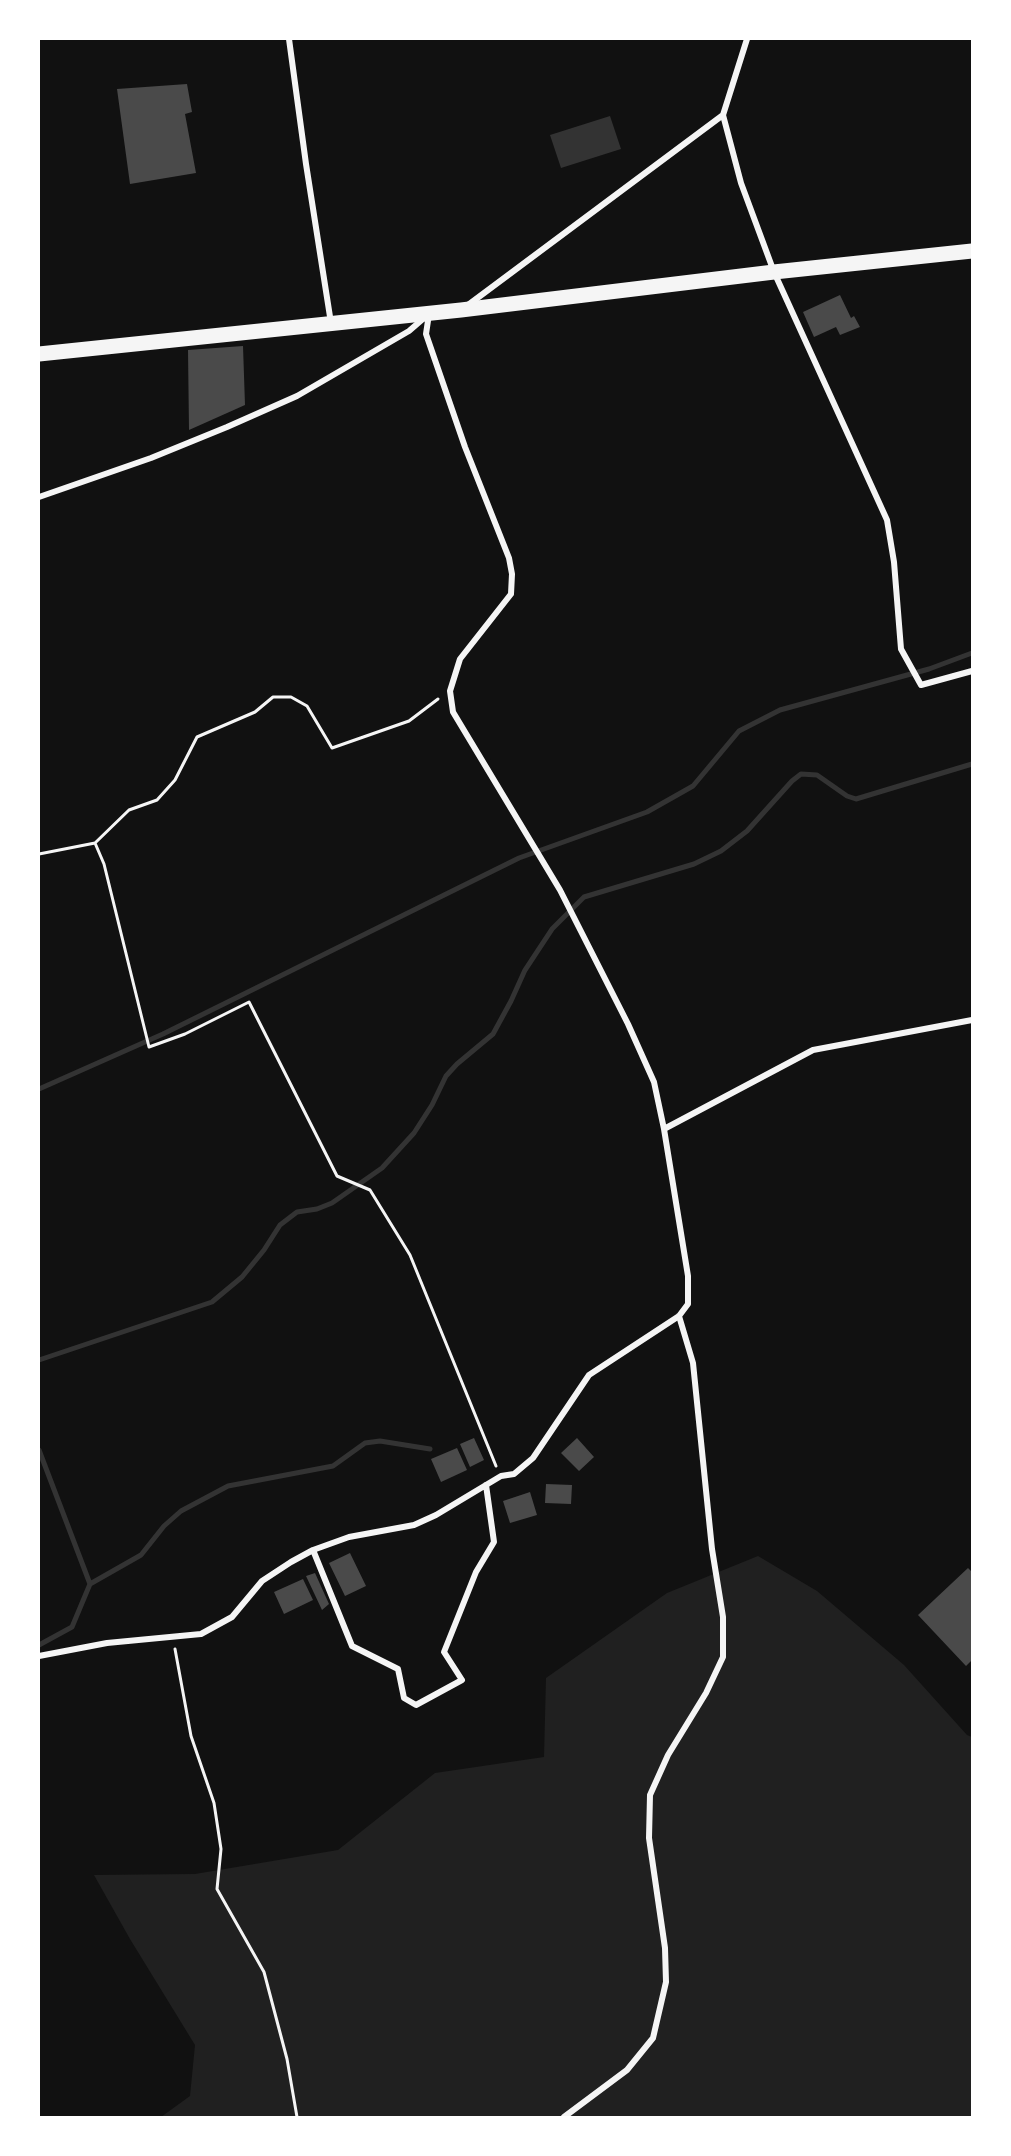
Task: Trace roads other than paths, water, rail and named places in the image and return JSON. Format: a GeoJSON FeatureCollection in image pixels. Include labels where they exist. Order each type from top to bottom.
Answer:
{"type":"FeatureCollection","features":[{"type":"Feature","properties":{"kind":"main road"},"geometry":{"type":"LineString","coordinates":[[39,354],[429,314],[774,272],[972,251]]}},
{"type":"Feature","properties":{"kind":"street"},"geometry":{"type":"LineString","coordinates":[[290,39],[306,164],[331,324]]}},
{"type":"Feature","properties":{"kind":"street"},"geometry":{"type":"LineString","coordinates":[[747,39],[723,115],[741,183],[774,272],[887,520],[894,562],[901,649],[921,685],[972,671]]}},
{"type":"Feature","properties":{"kind":"street"},"geometry":{"type":"LineString","coordinates":[[461,310],[723,115]]}},
{"type":"Feature","properties":{"kind":"street"},"geometry":{"type":"LineString","coordinates":[[39,496],[150,458],[228,428],[297,396],[409,331],[429,314]]}},
{"type":"Feature","properties":{"kind":"street"},"geometry":{"type":"LineString","coordinates":[[39,1656],[107,1643],[201,1634],[232,1617],[262,1581],[312,1551],[349,1537],[414,1525],[436,1515],[501,1476],[514,1474],[533,1458],[589,1375],[679,1316],[688,1304],[688,1276],[654,1082],[628,1024],[560,890],[453,712],[450,690],[460,659],[511,594],[512,574],[509,558],[465,447],[426,334],[429,314]]}},
{"type":"Feature","properties":{"kind":"street"},"geometry":{"type":"LineString","coordinates":[[664,1129],[813,1050],[972,1020]]}},
{"type":"Feature","properties":{"kind":"street"},"geometry":{"type":"LineString","coordinates":[[564,2117],[627,2070],[653,2038],[666,1982],[665,1948],[649,1838],[650,1795],[668,1755],[706,1694],[723,1657],[723,1617],[712,1549],[693,1363],[679,1316]]}},
{"type":"Feature","properties":{"kind":"street"},"geometry":{"type":"LineString","coordinates":[[312,1551],[352,1646],[398,1669],[404,1698],[416,1705],[462,1680],[444,1652],[476,1572],[494,1542],[486,1485]]}},
{"type":"Feature","properties":{"kind":"waterway"},"geometry":{"type":"LineString","coordinates":[[39,1089],[163,1034],[519,858],[647,812],[693,786],[739,731],[780,710],[929,669],[972,653]]}},
{"type":"Feature","properties":{"kind":"waterway"},"geometry":{"type":"LineString","coordinates":[[39,1360],[212,1302],[242,1277],[264,1250],[280,1225],[297,1212],[317,1209],[332,1203],[382,1168],[414,1133],[432,1105],[446,1076],[493,1034],[525,970],[552,929],[584,897],[694,864],[721,851],[747,831],[801,774],[817,775],[847,796],[856,799],[972,764]]}},
{"type":"Feature","properties":{"kind":"waterway"},"geometry":{"type":"LineString","coordinates":[[39,1645],[72,1627],[90,1584],[141,1555],[164,1526],[181,1511],[228,1486],[333,1466],[365,1443],[380,1441],[430,1449]]}},
{"type":"Feature","properties":{"kind":"waterway"},"geometry":{"type":"LineString","coordinates":[[39,1450],[90,1584]]}}]}
